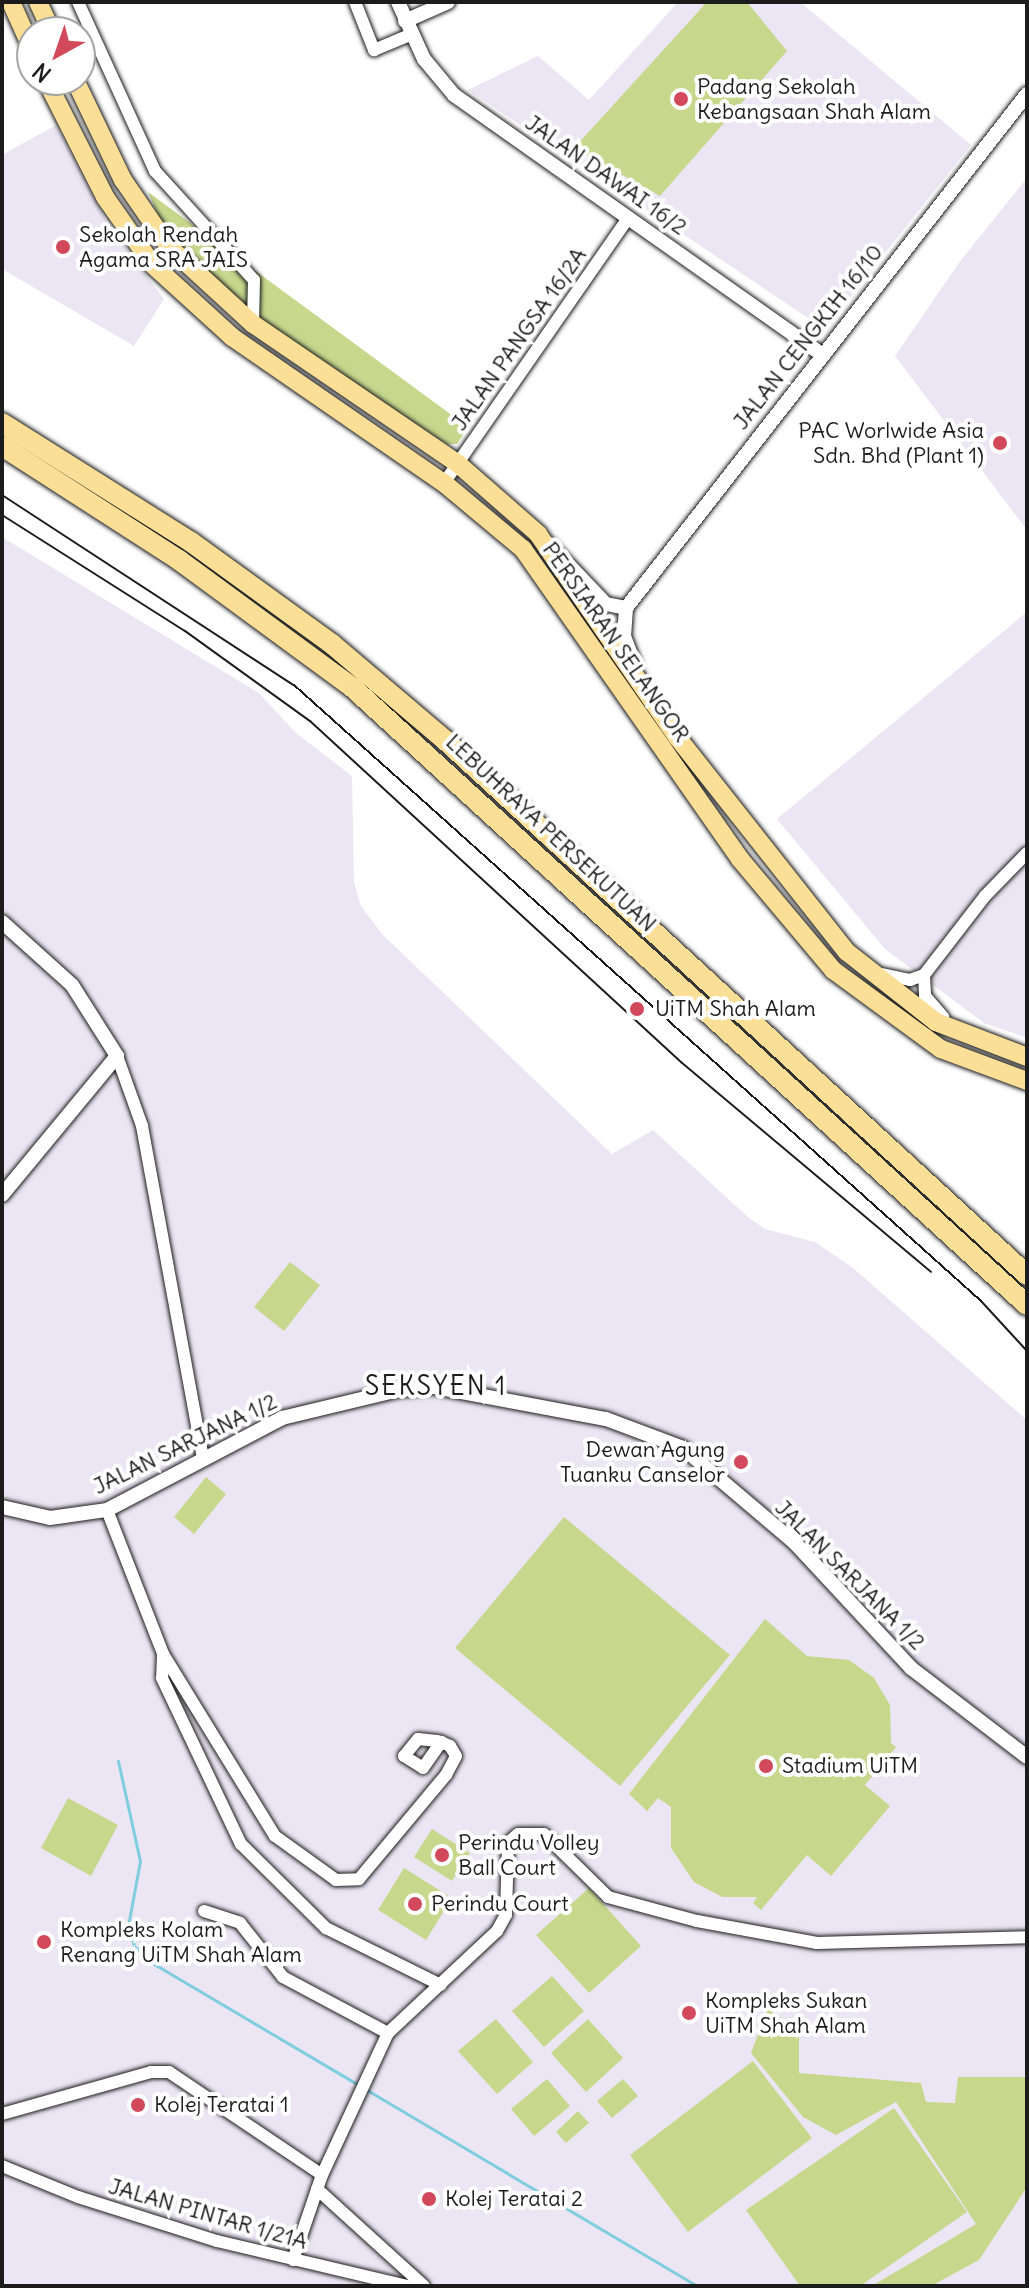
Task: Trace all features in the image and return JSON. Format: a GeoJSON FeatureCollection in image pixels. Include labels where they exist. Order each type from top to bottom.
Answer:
{"type":"FeatureCollection","features":[{"type":"Feature","properties":{"kind":"highway","name":"LEBUHRAYA PERSEKUTUAN"},"geometry":{"type":"LineString","coordinates":[[2,423],[191,542],[332,644],[446,741],[1027,1275]]}},
{"type":"Feature","properties":{"kind":"highway","name":"LEBUHRAYA PERSEKUTUAN"},"geometry":{"type":"LineString","coordinates":[[2,446],[179,560],[352,687],[1027,1305]]}},
{"type":"Feature","properties":{"kind":"main road","name":"PERSIARAN SELANGOR"},"geometry":{"type":"LineString","coordinates":[[54,96],[105,197],[153,265],[232,337],[444,483],[514,540],[541,570],[626,703],[740,859],[833,970],[941,1049],[1027,1081]]}},
{"type":"Feature","properties":{"kind":"main road","name":"PERSIARAN SELANGOR"},"geometry":{"type":"LineString","coordinates":[[83,96],[123,180],[169,247],[253,324],[457,463],[538,534],[650,698],[784,879],[858,963],[936,1022],[1027,1057]]}},
{"type":"Feature","properties":{"kind":"street"},"geometry":{"type":"LineString","coordinates":[[78,2],[155,171],[254,280],[253,324]]}},
{"type":"Feature","properties":{"kind":"street"},"geometry":{"type":"LineString","coordinates":[[355,2],[374,50],[448,2]]}},
{"type":"Feature","properties":{"kind":"street","name":"JALAN DAWAI 16/2"},"geometry":{"type":"LineString","coordinates":[[398,2],[437,79],[454,95],[823,355]]}},
{"type":"Feature","properties":{"kind":"street","name":"JALAN CENGKIH 16/10"},"geometry":{"type":"LineString","coordinates":[[626,608],[1027,94]]}},
{"type":"Feature","properties":{"kind":"street","name":"JALAN PANGSA 16/2A"},"geometry":{"type":"LineString","coordinates":[[444,483],[628,218]]}},
{"type":"Feature","properties":{"kind":"street"},"geometry":{"type":"LineString","coordinates":[[538,534],[597,596],[626,608],[624,637],[650,698]]}},
{"type":"Feature","properties":{"kind":"street"},"geometry":{"type":"LineString","coordinates":[[980,1041],[932,1008],[925,996],[924,975],[985,896],[1027,853]]}},
{"type":"Feature","properties":{"kind":"street"},"geometry":{"type":"LineString","coordinates":[[2,922],[72,985],[117,1056],[142,1126],[203,1457]]}},
{"type":"Feature","properties":{"kind":"street"},"geometry":{"type":"LineString","coordinates":[[858,963],[895,979],[924,975]]}},
{"type":"Feature","properties":{"kind":"street"},"geometry":{"type":"LineString","coordinates":[[2,1195],[117,1056]]}},
{"type":"Feature","properties":{"kind":"street","name":"JALAN SARJANA 1/2"},"geometry":{"type":"LineString","coordinates":[[2,1507],[50,1518],[107,1510],[282,1418],[350,1399],[435,1387],[533,1403],[659,1434],[683,1448],[795,1543],[911,1668],[1027,1757]]}},
{"type":"Feature","properties":{"kind":"street"},"geometry":{"type":"LineString","coordinates":[[107,1510],[163,1654],[275,1836],[336,1880],[359,1879],[446,1775],[456,1756],[441,1742]]}},
{"type":"Feature","properties":{"kind":"street"},"geometry":{"type":"LineString","coordinates":[[163,1654],[162,1678],[241,1844],[326,1928],[441,1985]]}},
{"type":"Feature","properties":{"kind":"street"},"geometry":{"type":"LineString","coordinates":[[293,2260],[322,2175],[367,2072],[388,2033],[497,1931],[506,1915],[508,1843],[518,1834],[544,1834],[597,1889],[622,1902],[817,1943],[1027,1937]]}},
{"type":"Feature","properties":{"kind":"street"},"geometry":{"type":"LineString","coordinates":[[204,1911],[240,1923],[283,1977],[388,2033]]}},
{"type":"Feature","properties":{"kind":"street"},"geometry":{"type":"LineString","coordinates":[[2,2114],[151,2072],[169,2072],[322,2175]]}},
{"type":"Feature","properties":{"kind":"street","name":"JALAN PINTAR 1/21A"},"geometry":{"type":"LineString","coordinates":[[2,2166],[78,2197],[363,2282],[408,2286]]}},
{"type":"Feature","properties":{"kind":"street"},"geometry":{"type":"LineString","coordinates":[[317,2189],[424,2286]]}},
{"type":"Feature","properties":{"kind":"shaded area"},"geometry":{"type":"Polygon","coordinates":[[[678,2],[800,2],[971,145],[834,317],[811,320],[468,90],[538,56],[589,100],[678,2]]]}},
{"type":"Feature","properties":{"kind":"shaded area","name":"Sekolah Rendah Agama SRA JAIS"},"geometry":{"type":"Polygon","coordinates":[[[56,125],[108,225],[164,299],[134,346],[2,269],[2,155],[56,125]]]}},
{"type":"Feature","properties":{"kind":"shaded area"},"geometry":{"type":"Polygon","coordinates":[[[1027,178],[1027,530],[895,356],[961,260],[1027,178]]]}},
{"type":"Feature","properties":{"kind":"shaded area"},"geometry":{"type":"Polygon","coordinates":[[[2,537],[259,693],[296,733],[352,776],[354,882],[361,906],[382,934],[612,1154],[653,1130],[749,1218],[765,1229],[815,1242],[853,1268],[1027,1420],[1027,2286],[2,2286],[2,537]]]}},
{"type":"Feature","properties":{"kind":"shaded area"},"geometry":{"type":"Polygon","coordinates":[[[1027,612],[1027,1038],[984,1023],[885,949],[777,819],[1027,612]]]}},
{"type":"Feature","properties":{"kind":"green space","name":"Padang Sekolah Kebangsaan Shah Alam"},"geometry":{"type":"Polygon","coordinates":[[[707,2],[747,2],[787,51],[660,196],[574,148],[707,2]]]}},
{"type":"Feature","properties":{"kind":"green space"},"geometry":{"type":"Polygon","coordinates":[[[148,192],[468,427],[457,444],[447,444],[248,315],[172,246],[148,192]]]}},
{"type":"Feature","properties":{"kind":"green space"},"geometry":{"type":"Polygon","coordinates":[[[290,1262],[320,1285],[284,1331],[254,1307],[290,1262]]]}},
{"type":"Feature","properties":{"kind":"green space"},"geometry":{"type":"Polygon","coordinates":[[[206,1477],[226,1494],[194,1534],[174,1517],[206,1477]]]}},
{"type":"Feature","properties":{"kind":"green space"},"geometry":{"type":"Polygon","coordinates":[[[564,1517],[730,1655],[620,1786],[455,1648],[564,1517]]]}},
{"type":"Feature","properties":{"kind":"green space","name":"Stadium UiTM"},"geometry":{"type":"Polygon","coordinates":[[[765,1619],[807,1656],[849,1660],[874,1678],[890,1705],[891,1743],[896,1747],[865,1785],[890,1806],[831,1876],[807,1855],[761,1910],[753,1903],[757,1897],[722,1897],[694,1882],[671,1848],[671,1807],[658,1798],[647,1811],[629,1794],[765,1619]]]}},
{"type":"Feature","properties":{"kind":"green space"},"geometry":{"type":"Polygon","coordinates":[[[68,1798],[118,1825],[91,1876],[41,1848],[68,1798]]]}},
{"type":"Feature","properties":{"kind":"green space","name":"Perindu Volley Ball Court"},"geometry":{"type":"Polygon","coordinates":[[[432,1829],[470,1853],[452,1881],[414,1857],[432,1829]]]}},
{"type":"Feature","properties":{"kind":"green space","name":"Perindu Court"},"geometry":{"type":"Polygon","coordinates":[[[404,1868],[452,1898],[426,1940],[378,1910],[404,1868]]]}},
{"type":"Feature","properties":{"kind":"green space"},"geometry":{"type":"Polygon","coordinates":[[[589,1888],[641,1946],[589,1993],[536,1935],[589,1888]]]}},
{"type":"Feature","properties":{"kind":"green space"},"geometry":{"type":"Polygon","coordinates":[[[552,1976],[584,2011],[544,2047],[512,2011],[552,1976]]]}},
{"type":"Feature","properties":{"kind":"green space"},"geometry":{"type":"Polygon","coordinates":[[[768,2008],[799,2034],[799,2073],[921,2083],[926,2102],[955,2103],[958,2077],[1027,2077],[1027,2187],[979,2260],[931,2286],[872,2286],[976,2224],[896,2102],[836,2135],[803,2117],[751,2053],[768,2008]]]}},
{"type":"Feature","properties":{"kind":"green space"},"geometry":{"type":"Polygon","coordinates":[[[496,2019],[533,2062],[497,2094],[458,2051],[496,2019]]]}},
{"type":"Feature","properties":{"kind":"green space"},"geometry":{"type":"Polygon","coordinates":[[[588,2019],[623,2058],[586,2092],[551,2053],[588,2019]]]}},
{"type":"Feature","properties":{"kind":"green space"},"geometry":{"type":"Polygon","coordinates":[[[753,2061],[812,2138],[688,2232],[630,2155],[753,2061]]]}},
{"type":"Feature","properties":{"kind":"green space"},"geometry":{"type":"Polygon","coordinates":[[[547,2079],[570,2106],[534,2136],[511,2109],[547,2079]]]}},
{"type":"Feature","properties":{"kind":"green space"},"geometry":{"type":"Polygon","coordinates":[[[623,2079],[638,2096],[612,2118],[597,2101],[623,2079]]]}},
{"type":"Feature","properties":{"kind":"green space"},"geometry":{"type":"Polygon","coordinates":[[[894,2108],[967,2212],[860,2286],[800,2286],[746,2210],[894,2108]]]}},
{"type":"Feature","properties":{"kind":"green space"},"geometry":{"type":"Polygon","coordinates":[[[578,2111],[589,2123],[566,2143],[556,2132],[578,2111]]]}},
{"type":"Feature","properties":{"kind":"waterway"},"geometry":{"type":"LineString","coordinates":[[118,1761],[140,1861],[128,1926],[134,1946],[154,1964],[360,2086]]}},
{"type":"Feature","properties":{"kind":"waterway"},"geometry":{"type":"LineString","coordinates":[[367,2090],[697,2286]]}},
{"type":"Feature","properties":{"kind":"tram line"},"geometry":{"type":"LineString","coordinates":[[2,495],[294,685],[981,1301],[1027,1351]]}},
{"type":"Feature","properties":{"kind":"tram line"},"geometry":{"type":"LineString","coordinates":[[2,515],[185,631],[310,721],[682,1063],[931,1272]]}},
{"type":"Feature","properties":{"kind":"place","name":"Padang Sekolah Kebangsaan Shah Alam"},"geometry":{"type":"Point","coordinates":[681,99]}},
{"type":"Feature","properties":{"kind":"place","name":"Sekolah Rendah Agama SRA JAIS"},"geometry":{"type":"Point","coordinates":[63,247]}},
{"type":"Feature","properties":{"kind":"place","name":"PAC Worlwide Asia Sdn. Bhd (Plant 1)"},"geometry":{"type":"Point","coordinates":[1000,443]}},
{"type":"Feature","properties":{"kind":"place","name":"UiTM Shah Alam"},"geometry":{"type":"Point","coordinates":[637,1009]}},
{"type":"Feature","properties":{"kind":"place","name":"Dewan Agung Tuanku Canselor"},"geometry":{"type":"Point","coordinates":[741,1462]}},
{"type":"Feature","properties":{"kind":"place","name":"Stadium UiTM"},"geometry":{"type":"Point","coordinates":[766,1766]}},
{"type":"Feature","properties":{"kind":"place","name":"Perindu Volley Ball Court"},"geometry":{"type":"Point","coordinates":[442,1855]}},
{"type":"Feature","properties":{"kind":"place","name":"Perindu Court"},"geometry":{"type":"Point","coordinates":[415,1904]}},
{"type":"Feature","properties":{"kind":"place","name":"Kompleks Kolam Renang UiTM Shah Alam"},"geometry":{"type":"Point","coordinates":[44,1942]}},
{"type":"Feature","properties":{"kind":"place","name":"Kompleks Sukan UiTM Shah Alam"},"geometry":{"type":"Point","coordinates":[689,2013]}},
{"type":"Feature","properties":{"kind":"place","name":"Kolej Teratai 1"},"geometry":{"type":"Point","coordinates":[138,2105]}},
{"type":"Feature","properties":{"kind":"place","name":"Kolej Teratai 2"},"geometry":{"type":"Point","coordinates":[429,2199]}},
{"type":"Feature","properties":{"kind":"district","name":"SEKSYEN 1"},"geometry":{"type":"Point","coordinates":[436,1386]}}]}
